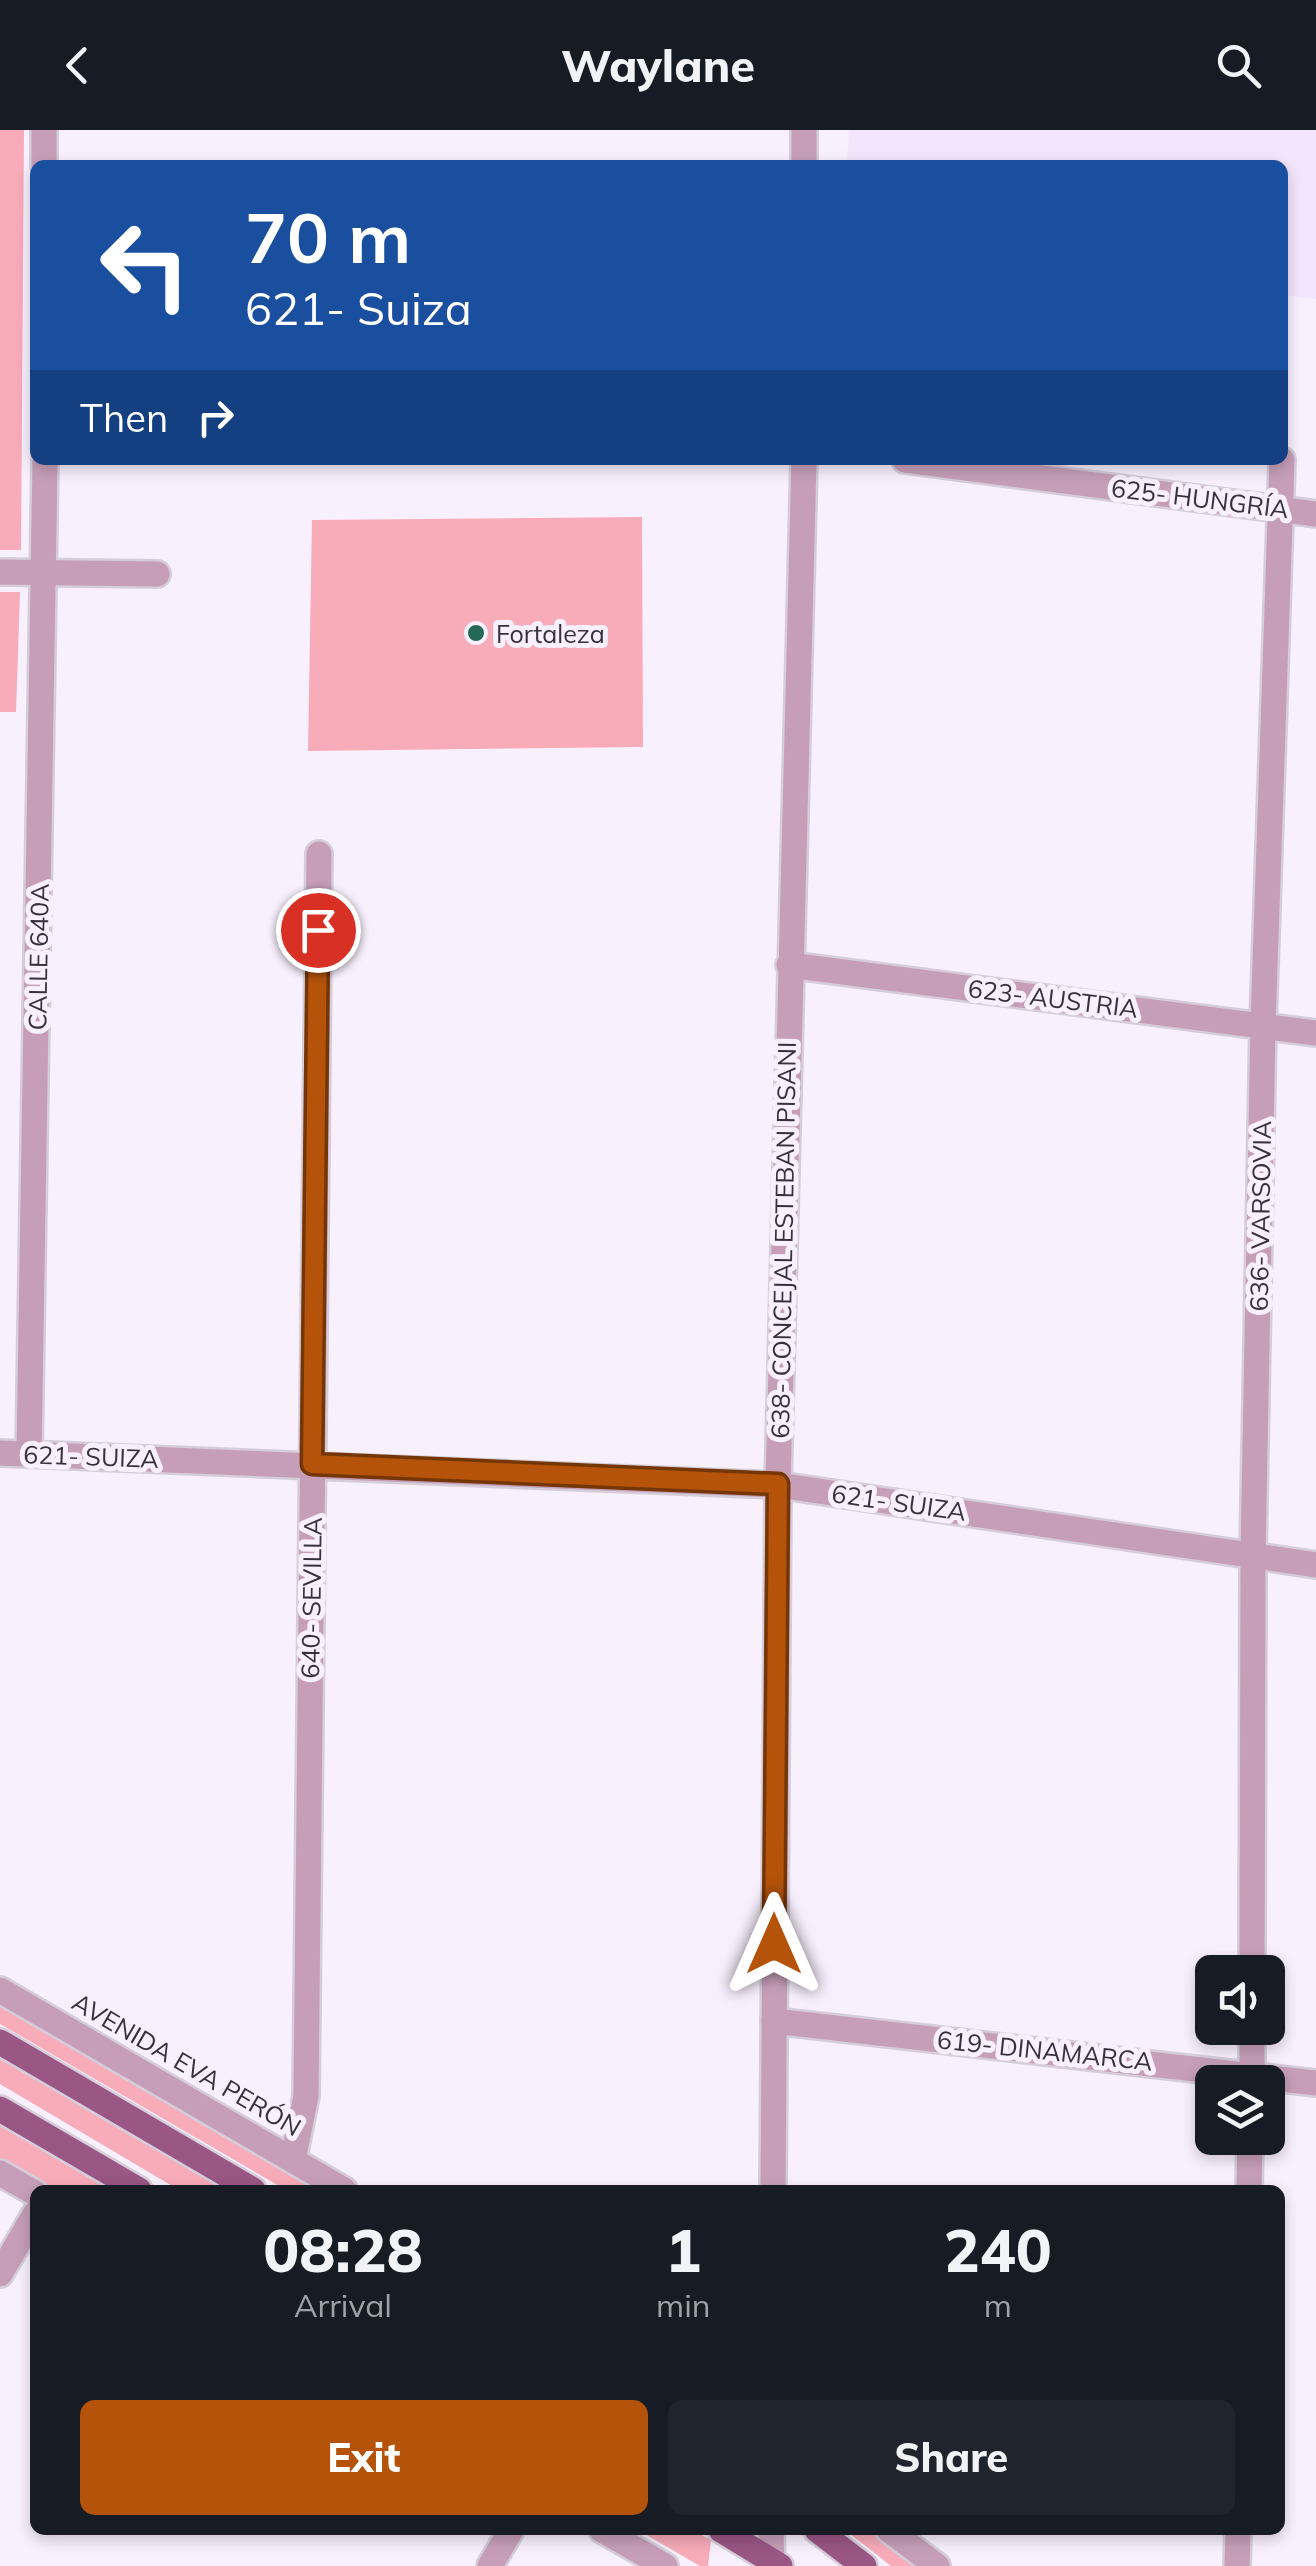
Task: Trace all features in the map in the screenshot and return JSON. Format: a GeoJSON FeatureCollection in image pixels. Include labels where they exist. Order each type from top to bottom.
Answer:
{"type":"FeatureCollection","features":[{"type":"Feature","properties":{"kind":"main road"},"geometry":{"type":"LineString","coordinates":[[0,2042],[244,2185]]}},
{"type":"Feature","properties":{"kind":"main road"},"geometry":{"type":"LineString","coordinates":[[0,2109],[130,2185]]}},
{"type":"Feature","properties":{"kind":"main road"},"geometry":{"type":"LineString","coordinates":[[729,2535],[775,2564]]}},
{"type":"Feature","properties":{"kind":"main road"},"geometry":{"type":"LineString","coordinates":[[824,2535],[864,2566]]}},
{"type":"Feature","properties":{"kind":"street"},"geometry":{"type":"LineString","coordinates":[[44,130],[44,160]]}},
{"type":"Feature","properties":{"kind":"street"},"geometry":{"type":"LineString","coordinates":[[804,130],[804,160]]}},
{"type":"Feature","properties":{"kind":"street","name":"CALLE 640A"},"geometry":{"type":"LineString","coordinates":[[29,1454],[46,465]]}},
{"type":"Feature","properties":{"kind":"street","name":"638- CONCEJAL ESTEBAN PISANI"},"geometry":{"type":"LineString","coordinates":[[773,2185],[778,1484],[804,465]]}},
{"type":"Feature","properties":{"kind":"street","name":"625- HUNGRÍA"},"geometry":{"type":"LineString","coordinates":[[944,465],[1316,514]]}},
{"type":"Feature","properties":{"kind":"street","name":"636- VARSOVIA"},"geometry":{"type":"LineString","coordinates":[[1252,1955],[1253,1554],[1263,1024],[1282,465]]}},
{"type":"Feature","properties":{"kind":"street"},"geometry":{"type":"LineString","coordinates":[[0,572],[157,574]]}},
{"type":"Feature","properties":{"kind":"street","name":"640- SEVILLA"},"geometry":{"type":"LineString","coordinates":[[294,2160],[306,2096],[319,854]]}},
{"type":"Feature","properties":{"kind":"street","name":"623- AUSTRIA"},"geometry":{"type":"LineString","coordinates":[[789,965],[1316,1033]]}},
{"type":"Feature","properties":{"kind":"street","name":"621- SUIZA"},"geometry":{"type":"LineString","coordinates":[[0,1453],[778,1484],[1316,1564]]}},
{"type":"Feature","properties":{"kind":"street","name":"AVENIDA EVA PERÓN"},"geometry":{"type":"LineString","coordinates":[[0,1990],[336,2185]]}},
{"type":"Feature","properties":{"kind":"street","name":"619- DINAMARCA"},"geometry":{"type":"LineString","coordinates":[[774,2020],[1195,2071]]}},
{"type":"Feature","properties":{"kind":"street","name":"619- DINAMARCA"},"geometry":{"type":"LineString","coordinates":[[1285,2080],[1316,2082]]}},
{"type":"Feature","properties":{"kind":"street"},"geometry":{"type":"LineString","coordinates":[[1248,2185],[1249,2155]]}},
{"type":"Feature","properties":{"kind":"street"},"geometry":{"type":"LineString","coordinates":[[0,2173],[30,2191]]}},
{"type":"Feature","properties":{"kind":"street"},"geometry":{"type":"LineString","coordinates":[[0,2274],[30,2223]]}},
{"type":"Feature","properties":{"kind":"street"},"geometry":{"type":"LineString","coordinates":[[490,2566],[508,2535]]}},
{"type":"Feature","properties":{"kind":"street"},"geometry":{"type":"LineString","coordinates":[[611,2535],[665,2566]]}},
{"type":"Feature","properties":{"kind":"street"},"geometry":{"type":"LineString","coordinates":[[772,2535],[775,2564]]}},
{"type":"Feature","properties":{"kind":"street"},"geometry":{"type":"LineString","coordinates":[[896,2535],[937,2566]]}},
{"type":"Feature","properties":{"kind":"street"},"geometry":{"type":"LineString","coordinates":[[1237,2566],[1238,2535]]}},
{"type":"Feature","properties":{"kind":"shaded area"},"geometry":{"type":"Polygon","coordinates":[[[0,130],[24,130],[21,550],[0,550],[0,130]]]}},
{"type":"Feature","properties":{"kind":"shaded area"},"geometry":{"type":"Polygon","coordinates":[[[849,130],[1316,130],[1316,299],[1288,296],[1288,160],[847,160],[849,130]]]}},
{"type":"Feature","properties":{"kind":"shaded area","name":"Fortaleza"},"geometry":{"type":"Polygon","coordinates":[[[642,517],[643,747],[308,751],[312,520],[642,517]]]}},
{"type":"Feature","properties":{"kind":"shaded area"},"geometry":{"type":"Polygon","coordinates":[[[0,592],[20,592],[16,712],[0,712],[0,592]]]}},
{"type":"Feature","properties":{"kind":"shaded area"},"geometry":{"type":"Polygon","coordinates":[[[0,2003],[313,2185],[277,2185],[0,2024],[0,2003]]]}},
{"type":"Feature","properties":{"kind":"shaded area"},"geometry":{"type":"Polygon","coordinates":[[[0,2056],[222,2185],[171,2185],[0,2084],[0,2056]]]}},
{"type":"Feature","properties":{"kind":"shaded area"},"geometry":{"type":"Polygon","coordinates":[[[0,2126],[101,2185],[44,2185],[0,2159],[0,2126]]]}},
{"type":"Feature","properties":{"kind":"shaded area"},"geometry":{"type":"Polygon","coordinates":[[[647,2535],[702,2535],[711,2540],[708,2566],[700,2566],[647,2535]]]}},
{"type":"Feature","properties":{"kind":"shaded area"},"geometry":{"type":"Polygon","coordinates":[[[851,2535],[883,2535],[923,2566],[891,2566],[851,2535]]]}},
{"type":"Feature","properties":{"kind":"place","name":"Fortaleza"},"geometry":{"type":"Point","coordinates":[476,633]}},
{"type":"Feature","properties":{"kind":"route"},"geometry":{"type":"LineString","coordinates":[[318,930],[312,1464],[778,1484],[774,1944]]}}]}
